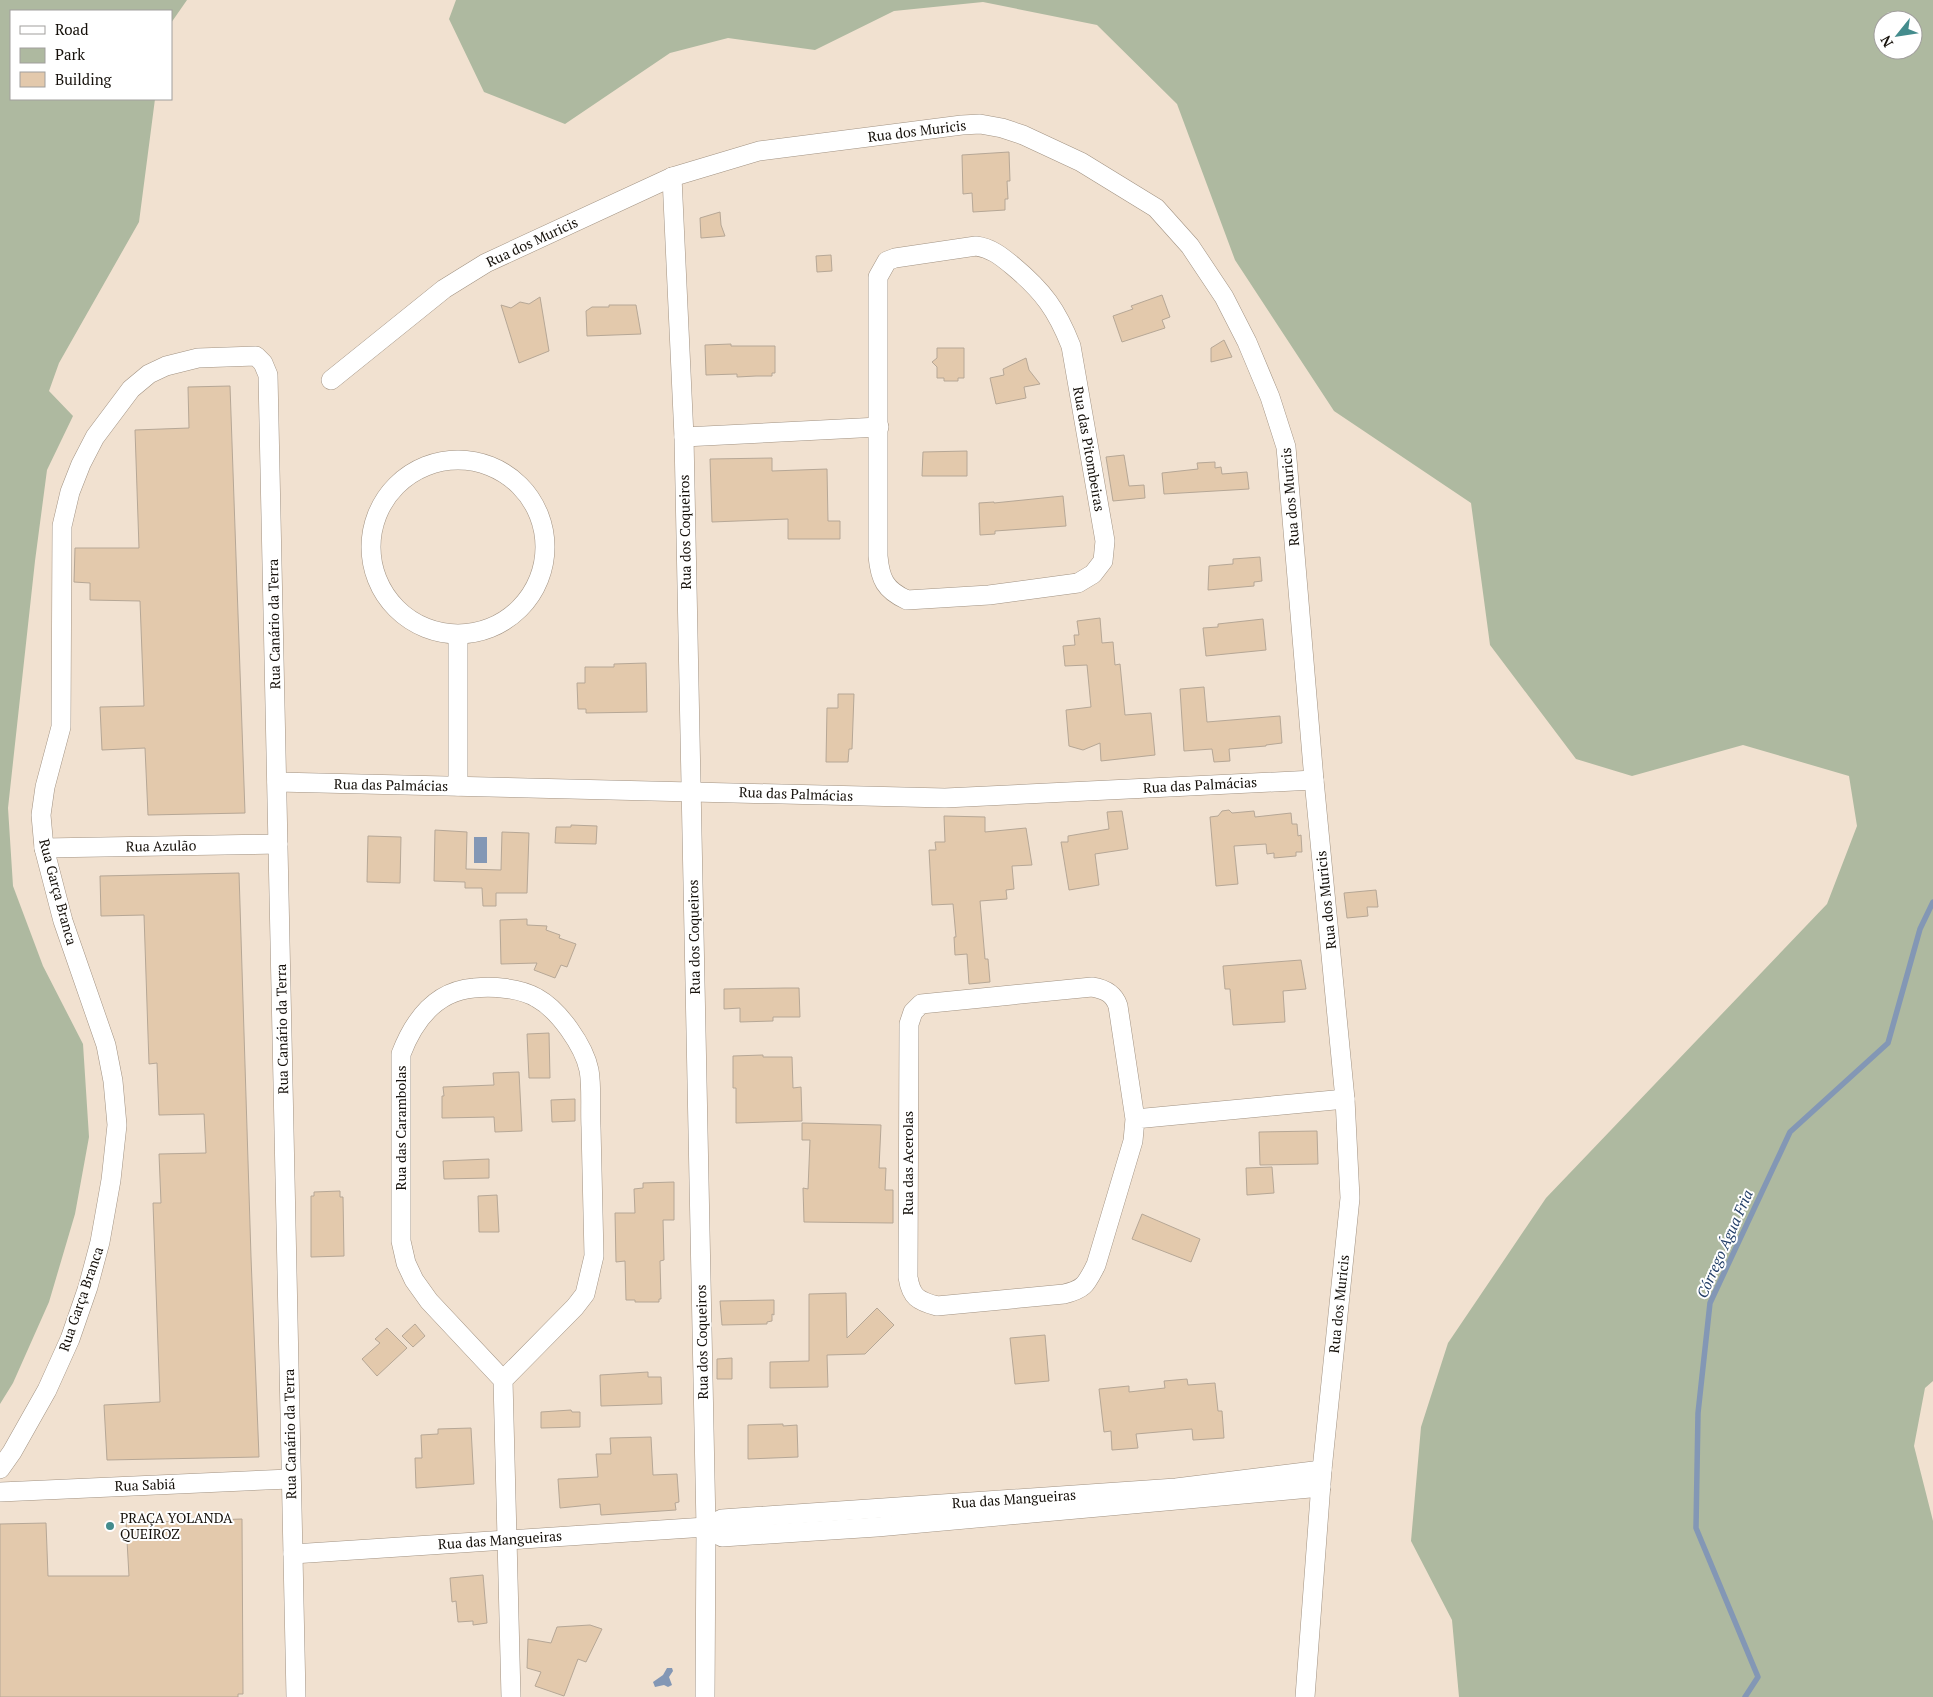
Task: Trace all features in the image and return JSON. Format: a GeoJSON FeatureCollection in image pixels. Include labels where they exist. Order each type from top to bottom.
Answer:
{"type":"FeatureCollection","features":[{"type":"Feature","properties":{"kind":"street","name":"Rua dos Muricis"},"geometry":{"type":"LineString","coordinates":[[331,380],[444,289],[486,263],[672,177],[759,151],[962,124],[980,124],[1002,128],[1024,135],[1081,162],[1156,208],[1190,246],[1224,297],[1250,350],[1270,397],[1286,447],[1314,780],[1346,1099],[1350,1198],[1321,1479],[1305,1697]]}},
{"type":"Feature","properties":{"kind":"street","name":"Rua dos Coqueiros"},"geometry":{"type":"LineString","coordinates":[[672,177],[684,437],[706,1527],[705,1697]]}},
{"type":"Feature","properties":{"kind":"street","name":"Rua das Pitombeiras"},"geometry":{"type":"LineString","coordinates":[[976,246],[986,247],[1041,291],[1054,310],[1071,346],[1105,541],[1103,561],[1093,574],[1078,583],[989,595],[916,600],[907,600],[895,594],[886,585],[880,573],[878,556],[879,426],[877,284],[882,268],[887,261],[895,258],[976,246]]}},
{"type":"Feature","properties":{"kind":"street","name":"Rua Garça Branca"},"geometry":{"type":"LineString","coordinates":[[0,1469],[12,1452],[47,1390],[70,1340],[88,1287],[100,1242],[111,1180],[116,1125],[113,1081],[106,1045],[64,921],[44,848],[41,815],[44,787],[61,727],[62,526],[70,492],[81,464],[95,437],[131,389],[149,374],[166,366],[198,358],[256,356],[263,362]]}},
{"type":"Feature","properties":{"kind":"street","name":"Rua Canário da Terra"},"geometry":{"type":"LineString","coordinates":[[263,362],[268,375],[296,1697]]}},
{"type":"Feature","properties":{"kind":"street"},"geometry":{"type":"LineString","coordinates":[[684,437],[879,426]]}},
{"type":"Feature","properties":{"kind":"street"},"geometry":{"type":"LineString","coordinates":[[450,460],[481,463],[508,477],[520,487],[534,506],[543,528],[545,544],[540,575],[526,602],[503,622],[481,631],[458,635],[427,629],[400,613],[381,589],[371,559],[373,528],[378,513],[390,493],[406,476],[434,463],[450,460]]}},
{"type":"Feature","properties":{"kind":"street"},"geometry":{"type":"LineString","coordinates":[[458,635],[458,786]]}},
{"type":"Feature","properties":{"kind":"street","name":"Rua das Palmácias"},"geometry":{"type":"LineString","coordinates":[[277,782],[945,798],[1314,780]]}},
{"type":"Feature","properties":{"kind":"street","name":"Rua Azulão"},"geometry":{"type":"LineString","coordinates":[[44,848],[278,844]]}},
{"type":"Feature","properties":{"kind":"street","name":"Rua das Carambolas"},"geometry":{"type":"LineString","coordinates":[[484,987],[522,992],[537,998],[556,1014],[571,1032],[589,1070],[594,1256],[591,1276],[585,1294],[575,1308],[503,1380],[429,1301],[414,1280],[406,1263],[401,1241],[401,1054],[412,1030],[426,1011],[440,998],[462,989],[484,987]]}},
{"type":"Feature","properties":{"kind":"street","name":"Rua das Acerolas"},"geometry":{"type":"LineString","coordinates":[[1092,988],[1105,991],[1116,999],[1118,1006],[1135,1119],[1133,1141],[1096,1265],[1088,1281],[1079,1290],[1064,1294],[937,1306],[924,1302],[910,1290],[908,1277],[909,1024],[917,1007],[921,1004],[1092,988]]}},
{"type":"Feature","properties":{"kind":"street"},"geometry":{"type":"LineString","coordinates":[[1135,1119],[1346,1099]]}},
{"type":"Feature","properties":{"kind":"street"},"geometry":{"type":"LineString","coordinates":[[503,1380],[511,1697]]}},
{"type":"Feature","properties":{"kind":"street","name":"Rua Sabiá"},"geometry":{"type":"LineString","coordinates":[[0,1492],[290,1479]]}},
{"type":"Feature","properties":{"kind":"street","name":"Rua das Mangueiras"},"geometry":{"type":"LineString","coordinates":[[293,1554],[706,1527],[722,1519],[877,1518],[1176,1488],[1321,1479]]}},
{"type":"Feature","properties":{"kind":"green space"},"geometry":{"type":"Polygon","coordinates":[[[0,0],[187,0],[172,22],[172,10],[10,10],[10,100],[155,100],[139,222],[59,363],[49,391],[73,416],[47,470],[8,808],[13,886],[43,966],[83,1044],[89,1137],[75,1214],[49,1302],[13,1383],[0,1404],[0,0]]]}},
{"type":"Feature","properties":{"kind":"green space"},"geometry":{"type":"Polygon","coordinates":[[[456,0],[1933,0],[1933,1381],[1925,1388],[1914,1446],[1933,1521],[1933,1697],[1459,1697],[1452,1620],[1411,1541],[1421,1427],[1448,1343],[1546,1198],[1827,904],[1857,826],[1849,776],[1743,745],[1632,776],[1576,759],[1490,645],[1471,503],[1334,411],[1235,260],[1177,104],[1097,25],[983,2],[894,11],[815,50],[728,38],[670,53],[565,124],[484,92],[449,19],[456,0]]]}},
{"type":"Feature","properties":{"kind":"water"},"geometry":{"type":"Polygon","coordinates":[[[474,837],[487,837],[487,863],[474,863],[474,837]]]}},
{"type":"Feature","properties":{"kind":"water"},"geometry":{"type":"Polygon","coordinates":[[[667,1668],[672,1668],[673,1671],[669,1677],[672,1685],[668,1687],[664,1685],[655,1687],[653,1682],[663,1675],[667,1668]]]}},
{"type":"Feature","properties":{"kind":"building"},"geometry":{"type":"Polygon","coordinates":[[[1009,152],[1010,181],[1007,181],[1008,199],[1005,199],[1005,210],[973,212],[972,193],[963,194],[962,155],[1009,152]]]}},
{"type":"Feature","properties":{"kind":"building"},"geometry":{"type":"Polygon","coordinates":[[[720,212],[721,225],[725,236],[701,238],[700,218],[720,212]]]}},
{"type":"Feature","properties":{"kind":"building"},"geometry":{"type":"Polygon","coordinates":[[[831,255],[832,271],[817,272],[816,256],[831,255]]]}},
{"type":"Feature","properties":{"kind":"building"},"geometry":{"type":"Polygon","coordinates":[[[1162,295],[1170,317],[1162,320],[1165,328],[1122,342],[1113,316],[1133,309],[1131,306],[1162,295]]]}},
{"type":"Feature","properties":{"kind":"building"},"geometry":{"type":"Polygon","coordinates":[[[540,297],[549,351],[519,363],[501,305],[511,308],[520,302],[529,304],[540,297]]]}},
{"type":"Feature","properties":{"kind":"building"},"geometry":{"type":"Polygon","coordinates":[[[609,305],[636,305],[641,334],[587,336],[586,311],[592,307],[609,307],[609,305]]]}},
{"type":"Feature","properties":{"kind":"building"},"geometry":{"type":"Polygon","coordinates":[[[1224,340],[1232,357],[1211,362],[1211,348],[1224,340]]]}},
{"type":"Feature","properties":{"kind":"building"},"geometry":{"type":"Polygon","coordinates":[[[731,344],[731,346],[775,346],[775,373],[772,373],[772,376],[737,377],[737,374],[706,375],[705,345],[731,344]]]}},
{"type":"Feature","properties":{"kind":"building"},"geometry":{"type":"Polygon","coordinates":[[[937,348],[964,348],[964,378],[958,378],[958,381],[944,381],[944,378],[937,378],[937,367],[932,362],[937,358],[937,348]]]}},
{"type":"Feature","properties":{"kind":"building"},"geometry":{"type":"Polygon","coordinates":[[[1026,358],[1029,370],[1040,384],[1024,387],[1026,398],[996,404],[990,378],[1004,375],[1003,369],[1026,358]]]}},
{"type":"Feature","properties":{"kind":"building"},"geometry":{"type":"Polygon","coordinates":[[[230,386],[245,813],[148,815],[145,748],[102,750],[100,707],[144,706],[140,601],[90,600],[90,583],[74,582],[75,548],[139,548],[135,430],[189,428],[188,387],[230,386]]]}},
{"type":"Feature","properties":{"kind":"building"},"geometry":{"type":"Polygon","coordinates":[[[967,451],[967,476],[922,476],[923,452],[967,451]]]}},
{"type":"Feature","properties":{"kind":"building"},"geometry":{"type":"Polygon","coordinates":[[[1124,455],[1129,486],[1144,485],[1145,498],[1113,501],[1106,457],[1124,455]]]}},
{"type":"Feature","properties":{"kind":"building"},"geometry":{"type":"Polygon","coordinates":[[[772,458],[772,471],[827,469],[828,521],[840,521],[840,539],[788,539],[788,519],[712,522],[710,459],[772,458]]]}},
{"type":"Feature","properties":{"kind":"building"},"geometry":{"type":"Polygon","coordinates":[[[1215,462],[1215,468],[1221,467],[1222,474],[1247,472],[1249,489],[1164,494],[1162,473],[1198,469],[1197,463],[1215,462]]]}},
{"type":"Feature","properties":{"kind":"building"},"geometry":{"type":"Polygon","coordinates":[[[1063,496],[1066,526],[995,531],[995,534],[980,535],[979,503],[1063,496]]]}},
{"type":"Feature","properties":{"kind":"building"},"geometry":{"type":"Polygon","coordinates":[[[1260,557],[1262,581],[1254,582],[1254,586],[1208,590],[1209,566],[1233,564],[1233,559],[1260,557]]]}},
{"type":"Feature","properties":{"kind":"building"},"geometry":{"type":"Polygon","coordinates":[[[1100,618],[1102,643],[1113,642],[1115,665],[1120,664],[1125,715],[1151,713],[1155,755],[1101,761],[1100,743],[1083,750],[1069,746],[1066,710],[1091,707],[1087,665],[1065,666],[1063,646],[1075,645],[1074,635],[1079,635],[1077,621],[1100,618]]]}},
{"type":"Feature","properties":{"kind":"building"},"geometry":{"type":"Polygon","coordinates":[[[1263,619],[1266,650],[1206,656],[1203,628],[1218,627],[1218,624],[1263,619]]]}},
{"type":"Feature","properties":{"kind":"building"},"geometry":{"type":"Polygon","coordinates":[[[646,663],[647,712],[586,713],[586,709],[578,709],[577,683],[585,683],[585,667],[614,667],[614,664],[646,663]]]}},
{"type":"Feature","properties":{"kind":"building"},"geometry":{"type":"Polygon","coordinates":[[[1204,687],[1207,722],[1280,716],[1282,743],[1229,749],[1230,761],[1214,762],[1212,749],[1184,751],[1180,689],[1204,687]]]}},
{"type":"Feature","properties":{"kind":"building"},"geometry":{"type":"Polygon","coordinates":[[[838,694],[854,694],[852,749],[849,749],[848,762],[826,762],[827,708],[838,708],[838,694]]]}},
{"type":"Feature","properties":{"kind":"building"},"geometry":{"type":"Polygon","coordinates":[[[1229,810],[1232,813],[1254,811],[1255,817],[1291,813],[1292,824],[1297,824],[1298,836],[1301,835],[1302,852],[1296,852],[1296,856],[1274,858],[1274,853],[1267,854],[1266,844],[1234,846],[1238,884],[1216,886],[1210,817],[1218,816],[1222,811],[1229,810]]]}},
{"type":"Feature","properties":{"kind":"building"},"geometry":{"type":"Polygon","coordinates":[[[1122,811],[1128,849],[1095,854],[1099,885],[1069,890],[1061,842],[1068,842],[1068,836],[1109,829],[1107,812],[1122,811]]]}},
{"type":"Feature","properties":{"kind":"building"},"geometry":{"type":"Polygon","coordinates":[[[944,816],[985,817],[985,832],[1026,828],[1032,865],[1012,866],[1014,889],[1006,890],[1007,899],[980,901],[985,959],[988,959],[990,982],[969,984],[967,954],[955,955],[954,937],[956,937],[953,904],[932,905],[929,850],[936,850],[935,842],[945,842],[944,816]]]}},
{"type":"Feature","properties":{"kind":"building"},"geometry":{"type":"Polygon","coordinates":[[[571,825],[597,826],[596,844],[555,843],[556,827],[571,827],[571,825]]]}},
{"type":"Feature","properties":{"kind":"building"},"geometry":{"type":"Polygon","coordinates":[[[435,830],[467,832],[466,869],[501,870],[502,832],[529,833],[527,893],[496,893],[496,906],[483,906],[482,888],[465,888],[465,882],[434,881],[435,830]]]}},
{"type":"Feature","properties":{"kind":"building"},"geometry":{"type":"Polygon","coordinates":[[[368,836],[401,837],[400,883],[367,882],[368,836]]]}},
{"type":"Feature","properties":{"kind":"building"},"geometry":{"type":"Polygon","coordinates":[[[239,873],[259,1457],[107,1460],[104,1405],[160,1402],[153,1203],[161,1203],[159,1154],[206,1153],[204,1114],[159,1115],[157,1063],[149,1064],[144,915],[101,916],[100,876],[239,873]]]}},
{"type":"Feature","properties":{"kind":"building"},"geometry":{"type":"Polygon","coordinates":[[[1376,890],[1378,907],[1367,907],[1368,916],[1347,918],[1344,893],[1376,890]]]}},
{"type":"Feature","properties":{"kind":"building"},"geometry":{"type":"Polygon","coordinates":[[[527,919],[527,925],[547,926],[546,930],[560,935],[559,938],[576,944],[567,967],[561,965],[555,978],[534,970],[537,963],[501,964],[500,920],[527,919]]]}},
{"type":"Feature","properties":{"kind":"building"},"geometry":{"type":"Polygon","coordinates":[[[1301,960],[1306,989],[1283,991],[1285,1022],[1233,1025],[1230,989],[1225,989],[1223,966],[1301,960]]]}},
{"type":"Feature","properties":{"kind":"building"},"geometry":{"type":"Polygon","coordinates":[[[799,988],[800,1017],[773,1017],[773,1021],[740,1022],[740,1008],[724,1009],[724,989],[799,988]]]}},
{"type":"Feature","properties":{"kind":"building"},"geometry":{"type":"Polygon","coordinates":[[[549,1033],[550,1078],[529,1078],[527,1034],[549,1033]]]}},
{"type":"Feature","properties":{"kind":"building"},"geometry":{"type":"Polygon","coordinates":[[[763,1055],[763,1057],[792,1057],[793,1088],[801,1087],[802,1121],[736,1123],[736,1088],[733,1088],[733,1056],[763,1055]]]}},
{"type":"Feature","properties":{"kind":"building"},"geometry":{"type":"Polygon","coordinates":[[[519,1072],[522,1131],[495,1132],[494,1117],[442,1118],[443,1087],[494,1085],[493,1073],[519,1072]]]}},
{"type":"Feature","properties":{"kind":"building"},"geometry":{"type":"Polygon","coordinates":[[[575,1099],[575,1121],[552,1122],[551,1100],[575,1099]]]}},
{"type":"Feature","properties":{"kind":"building"},"geometry":{"type":"Polygon","coordinates":[[[802,1123],[881,1125],[879,1168],[886,1168],[885,1190],[893,1190],[893,1223],[804,1222],[803,1188],[808,1189],[810,1140],[802,1140],[802,1123]]]}},
{"type":"Feature","properties":{"kind":"building"},"geometry":{"type":"Polygon","coordinates":[[[1317,1131],[1318,1164],[1260,1165],[1259,1132],[1317,1131]]]}},
{"type":"Feature","properties":{"kind":"building"},"geometry":{"type":"Polygon","coordinates":[[[489,1159],[489,1178],[444,1179],[443,1161],[489,1159]]]}},
{"type":"Feature","properties":{"kind":"building"},"geometry":{"type":"Polygon","coordinates":[[[1272,1167],[1274,1193],[1247,1195],[1246,1168],[1272,1167]]]}},
{"type":"Feature","properties":{"kind":"building"},"geometry":{"type":"Polygon","coordinates":[[[674,1182],[674,1220],[663,1220],[664,1260],[660,1261],[661,1299],[659,1299],[659,1302],[626,1300],[625,1261],[616,1262],[615,1213],[635,1213],[634,1189],[643,1188],[643,1183],[674,1182]]]}},
{"type":"Feature","properties":{"kind":"building"},"geometry":{"type":"Polygon","coordinates":[[[340,1191],[340,1197],[343,1197],[344,1256],[311,1257],[311,1196],[314,1196],[314,1192],[340,1191]]]}},
{"type":"Feature","properties":{"kind":"building"},"geometry":{"type":"Polygon","coordinates":[[[497,1195],[499,1232],[479,1232],[478,1196],[497,1195]]]}},
{"type":"Feature","properties":{"kind":"building"},"geometry":{"type":"Polygon","coordinates":[[[1142,1214],[1200,1239],[1191,1262],[1132,1239],[1142,1214]]]}},
{"type":"Feature","properties":{"kind":"building"},"geometry":{"type":"Polygon","coordinates":[[[846,1293],[847,1338],[877,1308],[894,1325],[865,1354],[827,1355],[828,1387],[770,1388],[770,1362],[809,1361],[809,1294],[846,1293]]]}},
{"type":"Feature","properties":{"kind":"building"},"geometry":{"type":"Polygon","coordinates":[[[774,1300],[774,1315],[772,1314],[772,1321],[767,1322],[767,1324],[722,1325],[720,1301],[774,1300]]]}},
{"type":"Feature","properties":{"kind":"building"},"geometry":{"type":"Polygon","coordinates":[[[415,1324],[425,1336],[413,1347],[402,1336],[415,1324]]]}},
{"type":"Feature","properties":{"kind":"building"},"geometry":{"type":"Polygon","coordinates":[[[387,1328],[407,1348],[377,1376],[362,1359],[380,1343],[375,1339],[387,1328]]]}},
{"type":"Feature","properties":{"kind":"building"},"geometry":{"type":"Polygon","coordinates":[[[1045,1335],[1049,1381],[1015,1384],[1010,1338],[1045,1335]]]}},
{"type":"Feature","properties":{"kind":"building"},"geometry":{"type":"Polygon","coordinates":[[[732,1358],[732,1379],[717,1379],[717,1359],[732,1358]]]}},
{"type":"Feature","properties":{"kind":"building"},"geometry":{"type":"Polygon","coordinates":[[[648,1372],[648,1377],[661,1377],[662,1404],[601,1406],[600,1375],[648,1372]]]}},
{"type":"Feature","properties":{"kind":"building"},"geometry":{"type":"Polygon","coordinates":[[[1187,1379],[1188,1385],[1215,1383],[1218,1411],[1222,1411],[1224,1438],[1193,1440],[1192,1429],[1136,1434],[1138,1448],[1112,1450],[1111,1431],[1104,1432],[1099,1389],[1129,1386],[1129,1392],[1165,1388],[1164,1381],[1187,1379]]]}},
{"type":"Feature","properties":{"kind":"building"},"geometry":{"type":"Polygon","coordinates":[[[571,1410],[572,1412],[580,1412],[580,1427],[541,1428],[541,1412],[571,1410]]]}},
{"type":"Feature","properties":{"kind":"building"},"geometry":{"type":"Polygon","coordinates":[[[783,1424],[783,1426],[797,1425],[798,1457],[748,1459],[748,1425],[783,1424]]]}},
{"type":"Feature","properties":{"kind":"building"},"geometry":{"type":"Polygon","coordinates":[[[471,1428],[474,1484],[416,1488],[415,1458],[422,1458],[421,1435],[438,1434],[438,1429],[471,1428]]]}},
{"type":"Feature","properties":{"kind":"building"},"geometry":{"type":"Polygon","coordinates":[[[651,1437],[653,1475],[677,1474],[679,1502],[675,1503],[676,1510],[601,1515],[600,1504],[560,1508],[558,1479],[598,1477],[596,1454],[611,1454],[610,1438],[651,1437]]]}},
{"type":"Feature","properties":{"kind":"building"},"geometry":{"type":"Polygon","coordinates":[[[242,1519],[243,1694],[238,1694],[238,1697],[0,1697],[0,1524],[46,1523],[48,1576],[129,1576],[126,1523],[242,1519]]]}},
{"type":"Feature","properties":{"kind":"building"},"geometry":{"type":"Polygon","coordinates":[[[483,1575],[487,1623],[473,1625],[473,1621],[458,1622],[456,1601],[452,1602],[450,1578],[483,1575]]]}},
{"type":"Feature","properties":{"kind":"building"},"geometry":{"type":"Polygon","coordinates":[[[590,1625],[602,1629],[586,1662],[578,1659],[564,1696],[535,1686],[541,1672],[527,1668],[528,1639],[551,1643],[557,1627],[590,1625]]]}},
{"type":"Feature","properties":{"kind":"waterway","name":"Córrego Água Fria"},"geometry":{"type":"LineString","coordinates":[[1745,1697],[1758,1677],[1696,1528],[1698,1413],[1710,1303],[1790,1132],[1888,1043],[1920,929],[1933,902]]}},
{"type":"Feature","properties":{"kind":"place","name":"PRAÇA YOLANDA QUEIROZ"},"geometry":{"type":"Point","coordinates":[110,1526]}}]}
